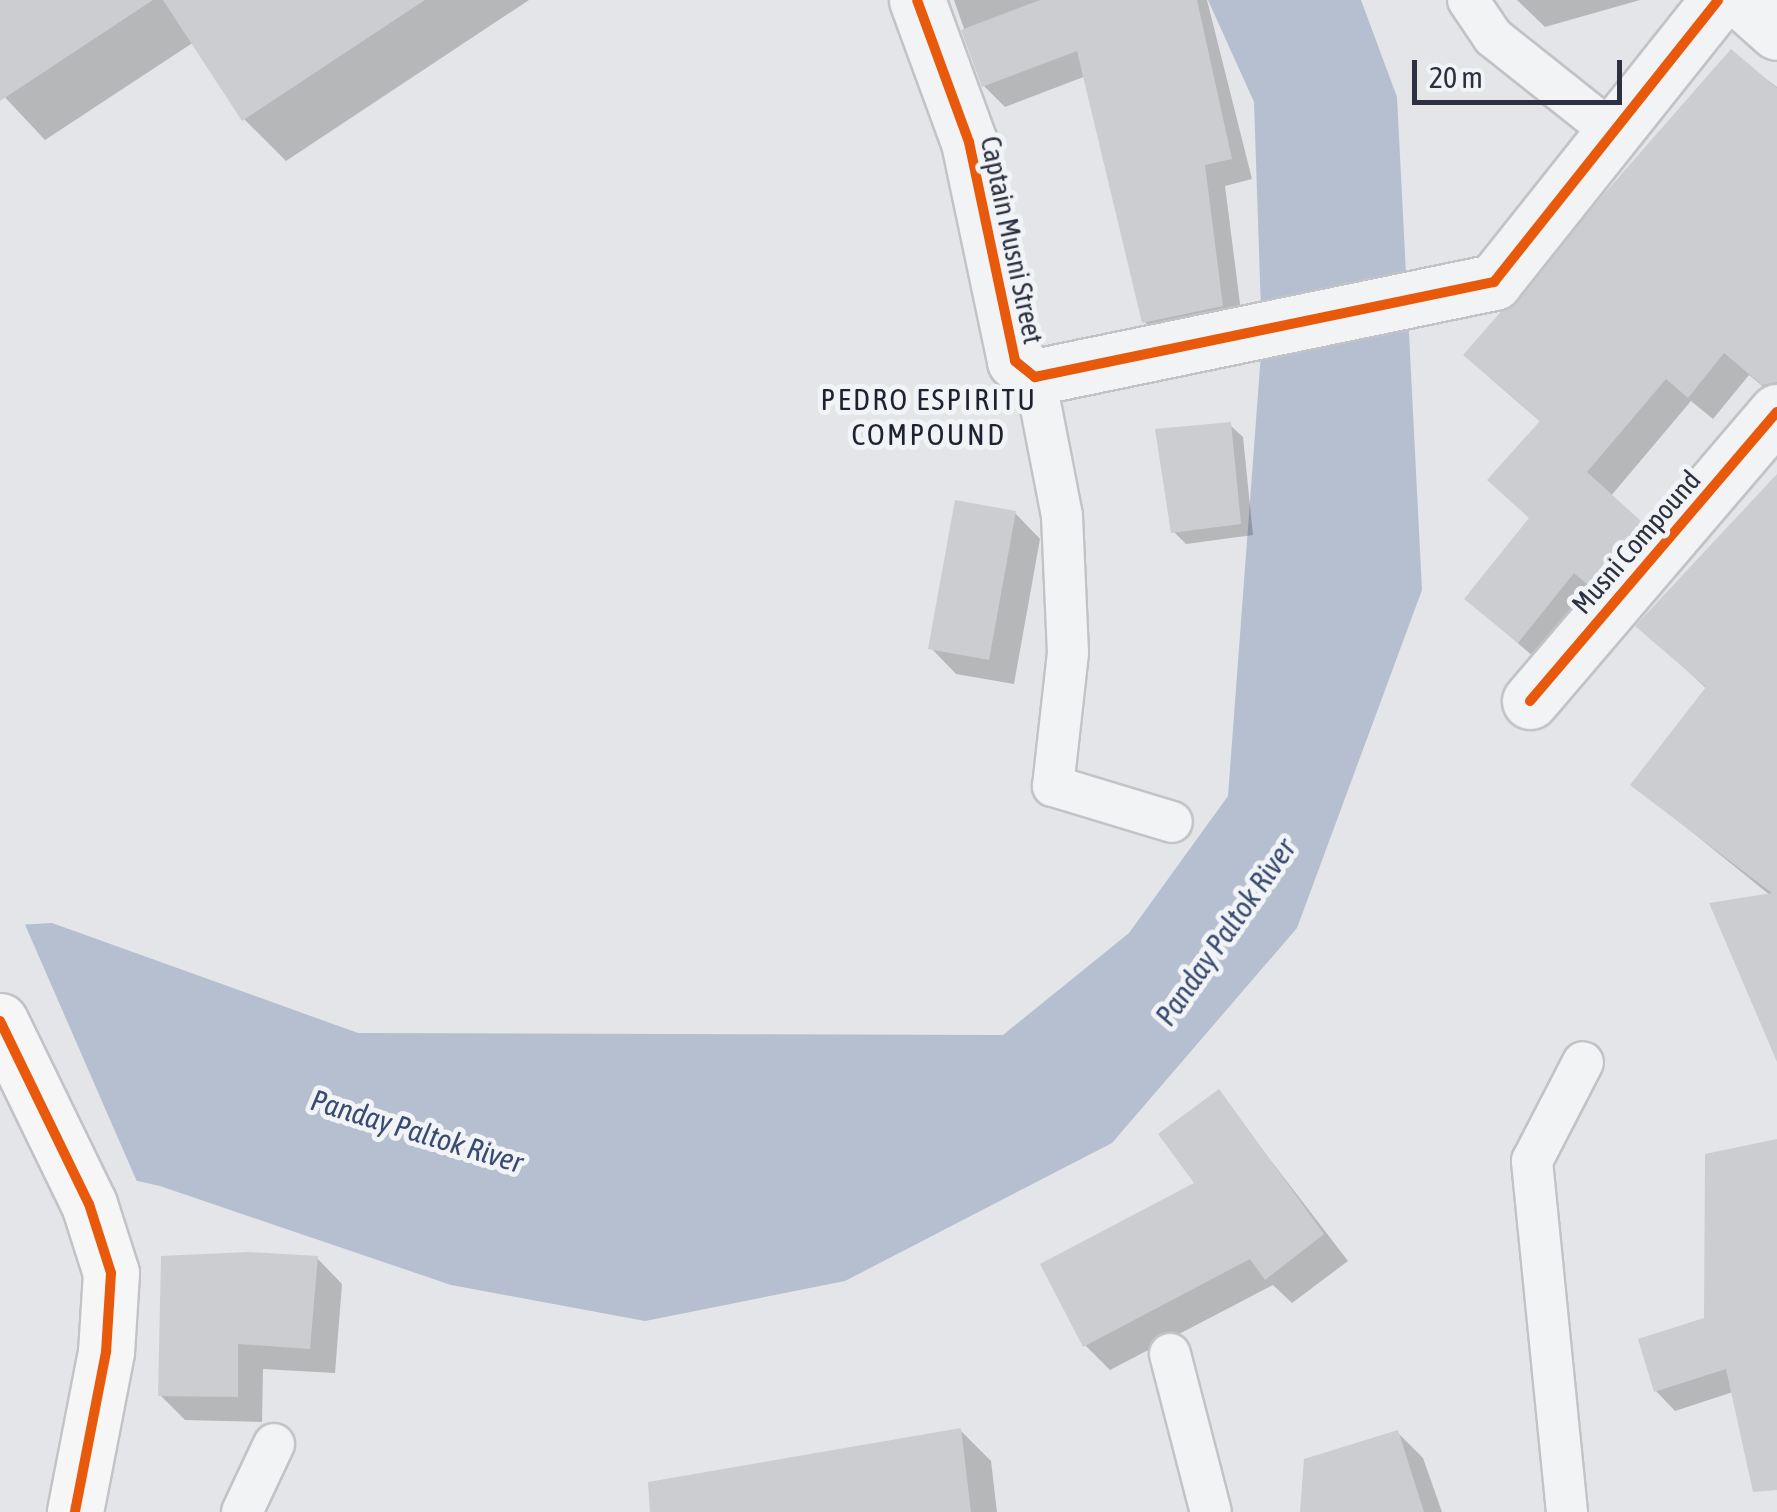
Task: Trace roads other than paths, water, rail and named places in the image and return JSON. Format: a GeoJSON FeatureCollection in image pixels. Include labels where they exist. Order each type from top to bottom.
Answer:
{"type":"FeatureCollection","features":[{"type":"Feature","properties":{"kind":"main road"},"geometry":{"type":"LineString","coordinates":[[0,1021],[89,1204],[111,1274],[76,1512]]}},
{"type":"Feature","properties":{"kind":"street","name":"Captain Musni Street"},"geometry":{"type":"LineString","coordinates":[[917,0],[969,142],[1015,362],[1035,377],[1411,306],[1502,276],[1611,131],[1718,0]]}},
{"type":"Feature","properties":{"kind":"street"},"geometry":{"type":"LineString","coordinates":[[1742,0],[1777,32]]}},
{"type":"Feature","properties":{"kind":"street","name":"Musni Compound"},"geometry":{"type":"LineString","coordinates":[[1530,701],[1777,412]]}},
{"type":"Feature","properties":{"kind":"lane"},"geometry":{"type":"LineString","coordinates":[[1468,0],[1493,37],[1611,131]]}},
{"type":"Feature","properties":{"kind":"lane"},"geometry":{"type":"LineString","coordinates":[[1035,377],[1065,574],[1068,653],[1052,786],[1172,822]]}},
{"type":"Feature","properties":{"kind":"lane"},"geometry":{"type":"LineString","coordinates":[[1567,1512],[1532,1161],[1582,1062]]}},
{"type":"Feature","properties":{"kind":"lane"},"geometry":{"type":"LineString","coordinates":[[1170,1354],[1211,1512]]}},
{"type":"Feature","properties":{"kind":"lane"},"geometry":{"type":"LineString","coordinates":[[242,1512],[274,1444]]}},
{"type":"Feature","properties":{"kind":"water","name":"Panday Paltok River"},"geometry":{"type":"Polygon","coordinates":[[[1208,0],[1361,0],[1397,97],[1422,590],[1297,928],[1112,1143],[845,1281],[645,1321],[451,1285],[160,1186],[0,1150],[0,926],[52,923],[358,1033],[1003,1035],[1129,933],[1228,796],[1262,340],[1254,102],[1208,0]]]}},
{"type":"Feature","properties":{"kind":"district","name":"PEDRO ESPIRITU COMPOUND"},"geometry":{"type":"Point","coordinates":[929,416]}}]}
